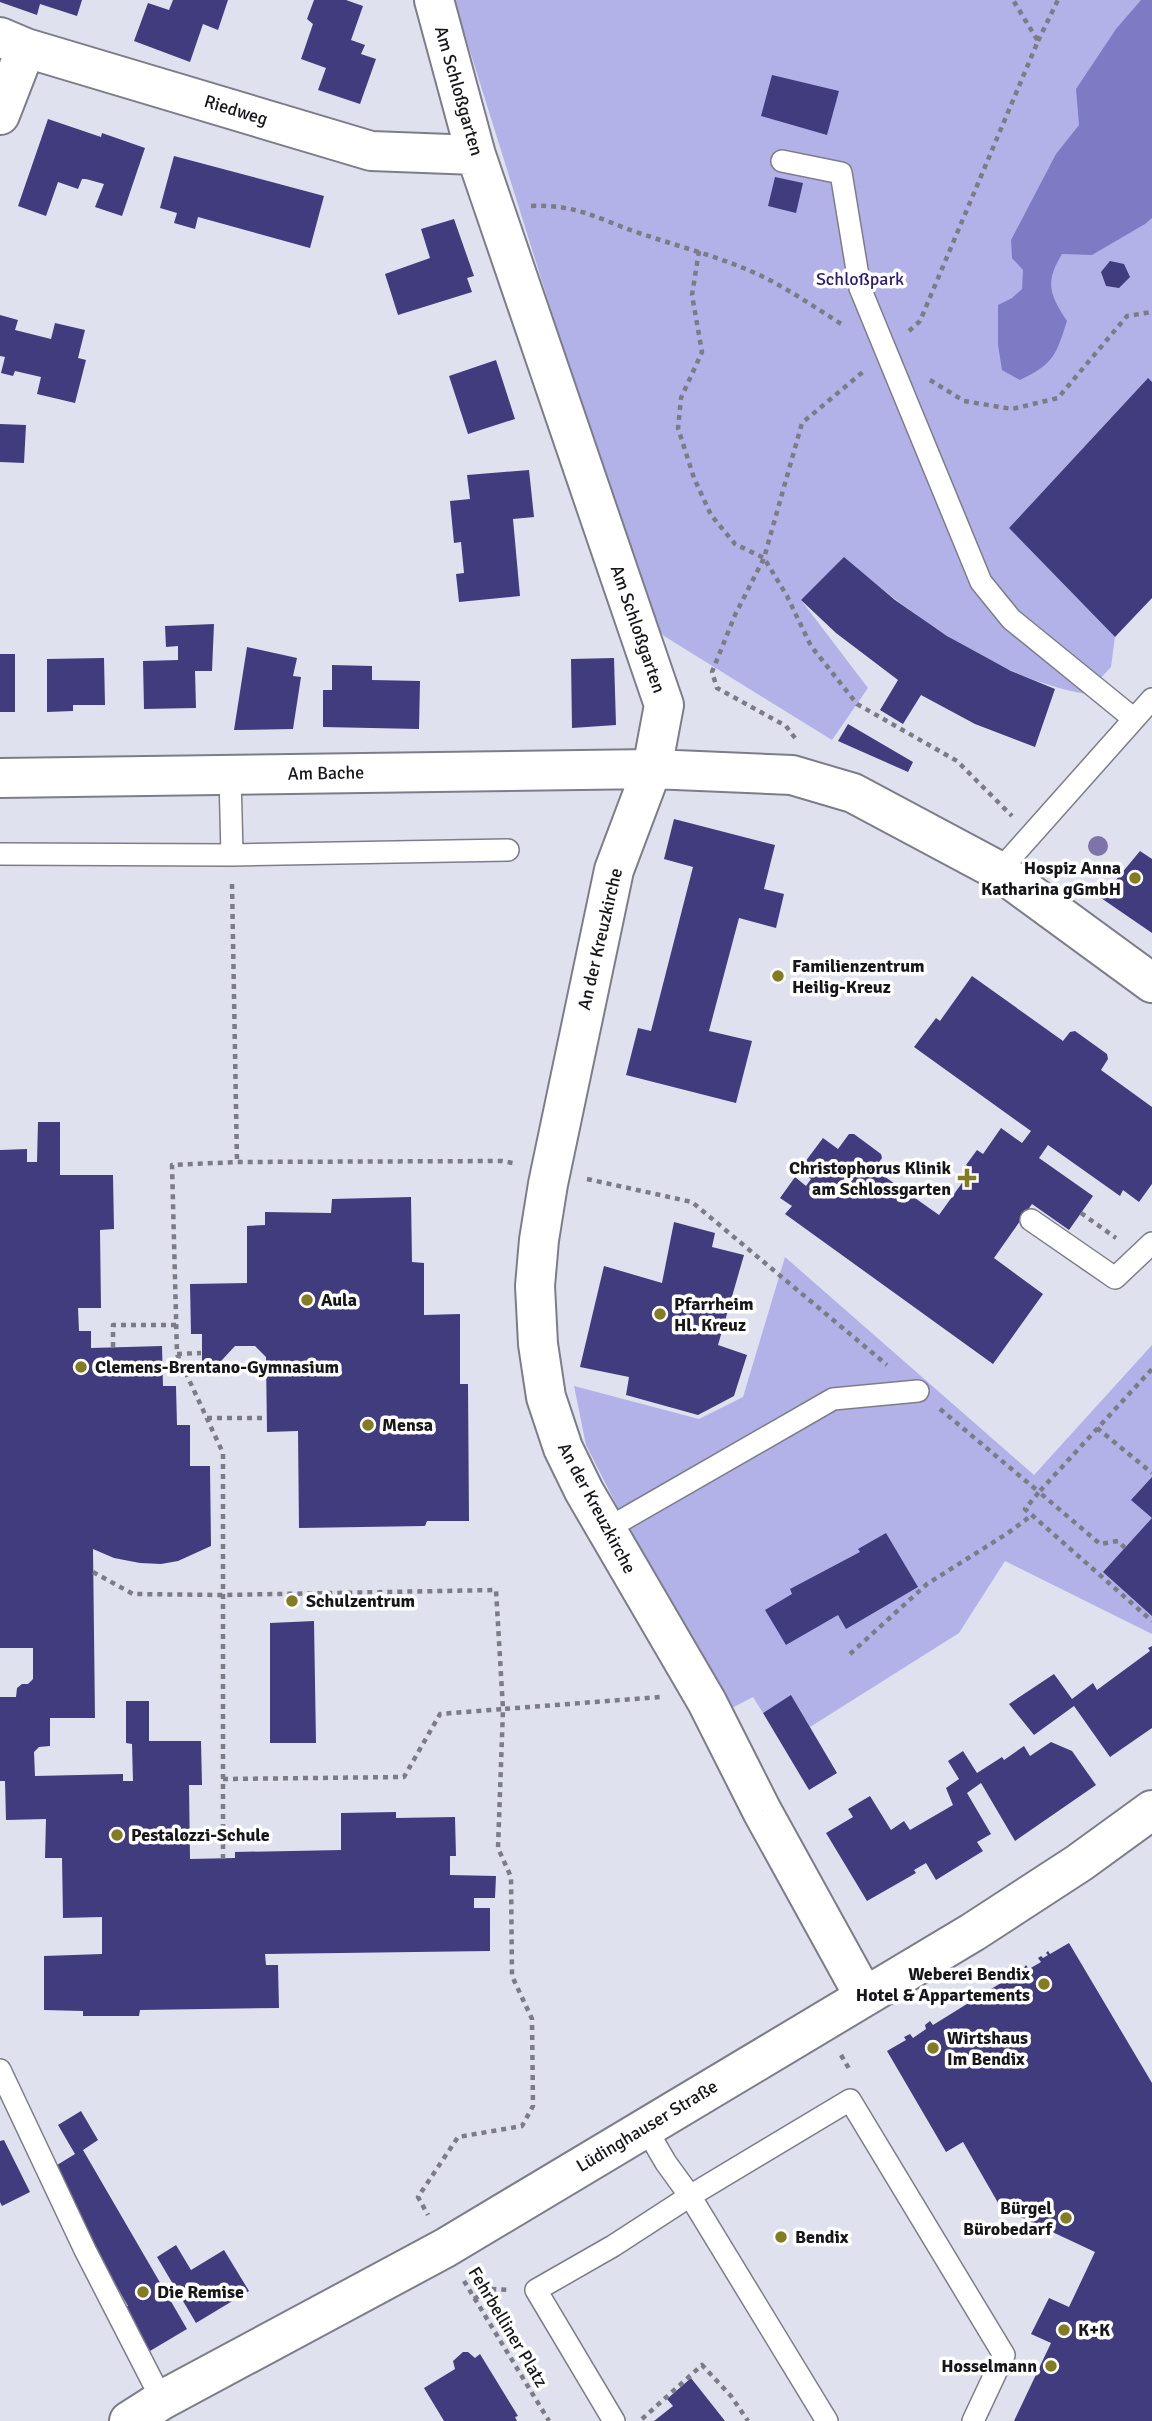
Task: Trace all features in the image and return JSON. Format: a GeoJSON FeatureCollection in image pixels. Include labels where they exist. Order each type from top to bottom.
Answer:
{"type":"FeatureCollection","features":[{"type":"Feature","properties":{"kind":"street","name":"Am Schloßgarten"},"geometry":{"type":"LineString","coordinates":[[434,0],[476,155],[664,705],[652,769]]}},
{"type":"Feature","properties":{"kind":"street","name":"Riedweg"},"geometry":{"type":"LineString","coordinates":[[13,43],[371,151],[476,155]]}},
{"type":"Feature","properties":{"kind":"street"},"geometry":{"type":"LineString","coordinates":[[0,114],[13,43]]}},
{"type":"Feature","properties":{"kind":"street"},"geometry":{"type":"LineString","coordinates":[[652,769],[792,775],[853,793],[999,871],[1152,984]]}},
{"type":"Feature","properties":{"kind":"street","name":"Am Bache"},"geometry":{"type":"LineString","coordinates":[[0,778],[652,769]]}},
{"type":"Feature","properties":{"kind":"street","name":"An der Kreuzkirche"},"geometry":{"type":"LineString","coordinates":[[652,769],[614,870],[539,1240],[535,1286],[538,1343],[547,1398],[563,1448],[605,1530],[702,1694],[762,1811],[864,1996]]}},
{"type":"Feature","properties":{"kind":"street","name":"Lüdinghauser Straße"},"geometry":{"type":"LineString","coordinates":[[129,2421],[162,2400],[445,2248],[973,1932],[1079,1863],[1152,1810]]}},
{"type":"Feature","properties":{"kind":"lane"},"geometry":{"type":"LineString","coordinates":[[782,161],[841,173],[859,288],[981,582],[1011,620],[1134,719]]}},
{"type":"Feature","properties":{"kind":"lane"},"geometry":{"type":"LineString","coordinates":[[999,871],[1152,699]]}},
{"type":"Feature","properties":{"kind":"lane"},"geometry":{"type":"LineString","coordinates":[[230,775],[232,855]]}},
{"type":"Feature","properties":{"kind":"lane"},"geometry":{"type":"LineString","coordinates":[[0,854],[232,855],[508,850]]}},
{"type":"Feature","properties":{"kind":"lane"},"geometry":{"type":"LineString","coordinates":[[1031,1220],[1115,1278],[1146,1248]]}},
{"type":"Feature","properties":{"kind":"lane"},"geometry":{"type":"LineString","coordinates":[[605,1530],[833,1399],[919,1391]]}},
{"type":"Feature","properties":{"kind":"lane"},"geometry":{"type":"LineString","coordinates":[[0,2070],[85,2250],[162,2400]]}},
{"type":"Feature","properties":{"kind":"lane"},"geometry":{"type":"LineString","coordinates":[[614,2421],[536,2290],[613,2246],[690,2196],[850,2100],[1004,2355],[973,2421]]}},
{"type":"Feature","properties":{"kind":"lane"},"geometry":{"type":"LineString","coordinates":[[645,2127],[827,2421]]}},
{"type":"Feature","properties":{"kind":"path"},"geometry":{"type":"LineString","coordinates":[[1038,41],[1059,0]]}},
{"type":"Feature","properties":{"kind":"path"},"geometry":{"type":"LineString","coordinates":[[496,213],[519,206],[556,205],[587,212],[636,232],[699,251],[756,274],[808,302],[964,401],[1012,409],[1058,398],[1127,316],[1152,312]]}},
{"type":"Feature","properties":{"kind":"path"},"geometry":{"type":"LineString","coordinates":[[699,251],[692,295],[702,352],[681,398],[678,428],[694,478],[711,514],[735,544],[764,558],[787,596],[811,646],[857,704],[957,761],[1031,836]]}},
{"type":"Feature","properties":{"kind":"path"},"geometry":{"type":"LineString","coordinates":[[232,855],[237,1162]]}},
{"type":"Feature","properties":{"kind":"path"},"geometry":{"type":"LineString","coordinates":[[223,1859],[223,1453],[177,1354],[172,1165],[237,1162],[502,1161],[551,1171]]}},
{"type":"Feature","properties":{"kind":"path"},"geometry":{"type":"LineString","coordinates":[[627,1187],[639,1190]]}},
{"type":"Feature","properties":{"kind":"path"},"geometry":{"type":"LineString","coordinates":[[1081,1213],[1146,1248]]}},
{"type":"Feature","properties":{"kind":"path"},"geometry":{"type":"LineString","coordinates":[[113,1347],[113,1325],[176,1325]]}},
{"type":"Feature","properties":{"kind":"path"},"geometry":{"type":"LineString","coordinates":[[177,1354],[201,1353]]}},
{"type":"Feature","properties":{"kind":"path"},"geometry":{"type":"LineString","coordinates":[[1125,1548],[1118,1541],[1100,1544],[1039,1492],[1152,1369]]}},
{"type":"Feature","properties":{"kind":"path"},"geometry":{"type":"LineString","coordinates":[[207,1418],[267,1418]]}},
{"type":"Feature","properties":{"kind":"path"},"geometry":{"type":"LineString","coordinates":[[1097,1428],[1152,1473]]}},
{"type":"Feature","properties":{"kind":"path"},"geometry":{"type":"LineString","coordinates":[[850,1654],[927,1584],[1032,1515]]}},
{"type":"Feature","properties":{"kind":"path"},"geometry":{"type":"LineString","coordinates":[[93,1572],[134,1594],[496,1590],[503,1709]]}},
{"type":"Feature","properties":{"kind":"path"},"geometry":{"type":"LineString","coordinates":[[223,1779],[404,1777],[440,1714],[702,1694]]}},
{"type":"Feature","properties":{"kind":"path","name":"Fehrbelliner Platz"},"geometry":{"type":"LineString","coordinates":[[503,1709],[499,1848],[511,1877],[512,1976],[532,2019],[533,2106],[522,2126],[458,2137],[418,2197],[474,2299],[549,2421]]}},
{"type":"Feature","properties":{"kind":"path"},"geometry":{"type":"LineString","coordinates":[[827,2019],[841,2041],[841,2056],[852,2075],[850,2100]]}},
{"type":"Feature","properties":{"kind":"path"},"geometry":{"type":"LineString","coordinates":[[474,2299],[491,2289],[536,2290]]}},
{"type":"Feature","properties":{"kind":"path"},"geometry":{"type":"LineString","coordinates":[[638,2421],[702,2365],[731,2396],[748,2421]]}},
{"type":"Feature","properties":{"kind":"green space","name":"Schloßpark"},"geometry":{"type":"Polygon","coordinates":[[[454,0],[1152,0],[1152,382],[1147,379],[1009,528],[1115,637],[1111,667],[1086,694],[1052,686],[987,659],[927,622],[844,558],[801,600],[868,688],[832,740],[664,636],[646,614],[454,0]]]}},
{"type":"Feature","properties":{"kind":"green space"},"geometry":{"type":"Polygon","coordinates":[[[785,1257],[1034,1475],[1152,1345],[1152,1634],[1005,1561],[959,1633],[810,1727],[791,1696],[763,1713],[753,1697],[732,1708],[646,1563],[586,1445],[574,1386],[699,1419],[743,1397],[785,1257]]]}},
{"type":"Feature","properties":{"kind":"shaded area"},"geometry":{"type":"Polygon","coordinates":[[[1141,0],[1152,0],[1152,218],[1092,255],[1062,254],[1053,272],[1051,288],[1067,321],[1063,333],[1047,363],[1020,380],[1002,370],[998,345],[998,305],[1022,289],[1023,270],[1012,258],[1011,240],[1056,154],[1079,125],[1076,89],[1116,29],[1141,0]]]}},
{"type":"Feature","properties":{"kind":"building"},"geometry":{"type":"Polygon","coordinates":[[[0,0],[82,0],[77,16],[40,4],[37,15],[0,0]]]}},
{"type":"Feature","properties":{"kind":"building"},"geometry":{"type":"Polygon","coordinates":[[[173,0],[228,0],[218,30],[203,24],[190,62],[134,41],[148,3],[169,10],[173,0]]]}},
{"type":"Feature","properties":{"kind":"building"},"geometry":{"type":"Polygon","coordinates":[[[314,0],[346,0],[363,6],[351,40],[365,45],[361,54],[376,59],[360,104],[318,90],[326,68],[301,59],[313,24],[307,19],[314,0]]]}},
{"type":"Feature","properties":{"kind":"building"},"geometry":{"type":"Polygon","coordinates":[[[772,75],[839,91],[827,135],[761,116],[772,75]]]}},
{"type":"Feature","properties":{"kind":"building"},"geometry":{"type":"Polygon","coordinates":[[[48,119],[145,148],[122,216],[95,207],[104,184],[86,179],[82,179],[78,189],[58,182],[46,216],[18,206],[48,119]]]}},
{"type":"Feature","properties":{"kind":"building"},"geometry":{"type":"Polygon","coordinates":[[[174,156],[324,196],[310,248],[198,217],[195,229],[174,223],[177,213],[160,208],[174,156]]]}},
{"type":"Feature","properties":{"kind":"building"},"geometry":{"type":"Polygon","coordinates":[[[775,177],[803,183],[796,213],[768,206],[775,177]]]}},
{"type":"Feature","properties":{"kind":"building"},"geometry":{"type":"Polygon","coordinates":[[[454,219],[474,276],[467,278],[472,292],[398,315],[385,274],[430,258],[421,229],[454,219]]]}},
{"type":"Feature","properties":{"kind":"building"},"geometry":{"type":"Polygon","coordinates":[[[1110,261],[1124,264],[1130,277],[1119,288],[1106,286],[1101,272],[1110,261]]]}},
{"type":"Feature","properties":{"kind":"building"},"geometry":{"type":"Polygon","coordinates":[[[0,315],[18,320],[15,330],[51,339],[55,323],[85,330],[78,358],[86,360],[75,403],[37,394],[41,377],[15,371],[13,376],[1,373],[5,357],[0,356],[0,315]]]}},
{"type":"Feature","properties":{"kind":"building"},"geometry":{"type":"Polygon","coordinates":[[[496,360],[515,419],[468,434],[449,376],[496,360]]]}},
{"type":"Feature","properties":{"kind":"building"},"geometry":{"type":"Polygon","coordinates":[[[1148,378],[1152,382],[1152,598],[1115,637],[1009,528],[1148,378]]]}},
{"type":"Feature","properties":{"kind":"building"},"geometry":{"type":"Polygon","coordinates":[[[0,424],[26,425],[24,463],[0,462],[0,424]]]}},
{"type":"Feature","properties":{"kind":"building"},"geometry":{"type":"Polygon","coordinates":[[[529,470],[534,517],[513,519],[520,596],[459,602],[456,574],[464,573],[461,542],[454,543],[450,501],[470,499],[467,475],[529,470]]]}},
{"type":"Feature","properties":{"kind":"building"},"geometry":{"type":"Polygon","coordinates":[[[844,557],[895,600],[947,636],[1011,671],[1055,689],[1035,747],[975,724],[921,695],[903,724],[880,710],[898,680],[836,633],[801,600],[844,557]]]}},
{"type":"Feature","properties":{"kind":"building"},"geometry":{"type":"Polygon","coordinates":[[[214,624],[212,671],[195,671],[196,708],[144,709],[143,661],[178,660],[178,646],[166,647],[165,626],[214,624]]]}},
{"type":"Feature","properties":{"kind":"building"},"geometry":{"type":"Polygon","coordinates":[[[247,647],[297,658],[293,676],[301,677],[293,729],[234,730],[247,647]]]}},
{"type":"Feature","properties":{"kind":"building"},"geometry":{"type":"Polygon","coordinates":[[[0,654],[15,654],[15,712],[0,712],[0,654]]]}},
{"type":"Feature","properties":{"kind":"building"},"geometry":{"type":"Polygon","coordinates":[[[104,658],[105,705],[73,705],[73,711],[47,712],[47,659],[104,658]]]}},
{"type":"Feature","properties":{"kind":"building"},"geometry":{"type":"Polygon","coordinates":[[[614,658],[616,725],[572,728],[571,659],[614,658]]]}},
{"type":"Feature","properties":{"kind":"building"},"geometry":{"type":"Polygon","coordinates":[[[332,665],[372,666],[372,680],[420,681],[419,729],[323,727],[323,690],[332,690],[332,665]]]}},
{"type":"Feature","properties":{"kind":"building"},"geometry":{"type":"Polygon","coordinates":[[[848,724],[913,762],[908,772],[838,741],[848,724]]]}},
{"type":"Feature","properties":{"kind":"building"},"geometry":{"type":"Polygon","coordinates":[[[674,819],[775,845],[764,889],[784,894],[776,928],[739,918],[709,1031],[752,1041],[736,1103],[626,1075],[638,1028],[651,1031],[693,867],[664,859],[674,819]]]}},
{"type":"Feature","properties":{"kind":"building","name":"Hospiz Anna Katharina gGmbH"},"geometry":{"type":"Polygon","coordinates":[[[1140,851],[1152,859],[1152,933],[1101,898],[1140,851]]]}},
{"type":"Feature","properties":{"kind":"building"},"geometry":{"type":"Polygon","coordinates":[[[972,976],[1063,1041],[1070,1032],[1075,1031],[1107,1054],[1108,1059],[1101,1070],[1152,1107],[1152,1184],[1139,1202],[1123,1190],[1120,1196],[1048,1145],[1039,1158],[1093,1196],[1069,1230],[1032,1204],[994,1258],[1043,1294],[993,1364],[785,1214],[792,1206],[780,1198],[795,1177],[806,1186],[811,1179],[799,1170],[823,1138],[838,1149],[849,1134],[854,1134],[881,1154],[882,1158],[874,1169],[939,1215],[972,1169],[966,1165],[977,1150],[983,1154],[1001,1128],[1022,1143],[1031,1131],[914,1047],[936,1018],[940,1021],[972,976]]]}},
{"type":"Feature","properties":{"kind":"building"},"geometry":{"type":"Polygon","coordinates":[[[38,1122],[60,1122],[60,1175],[113,1175],[114,1229],[100,1230],[101,1308],[78,1308],[79,1331],[91,1331],[91,1348],[162,1346],[163,1386],[176,1386],[177,1425],[190,1425],[190,1466],[210,1466],[211,1546],[178,1561],[161,1564],[114,1558],[93,1549],[95,1718],[50,1718],[50,1746],[39,1747],[34,1752],[35,1776],[123,1774],[123,1781],[133,1781],[132,1744],[126,1743],[126,1701],[149,1701],[149,1741],[201,1741],[202,1785],[189,1785],[190,1859],[235,1858],[235,1852],[341,1850],[341,1813],[396,1812],[396,1818],[455,1817],[456,1856],[450,1856],[450,1875],[496,1876],[495,1898],[474,1898],[474,1908],[490,1908],[490,1951],[265,1954],[266,1965],[278,1965],[279,2008],[140,2010],[139,2016],[83,2016],[83,2011],[44,2010],[44,1956],[102,1954],[102,1917],[63,1918],[62,1858],[45,1858],[46,1819],[6,1820],[5,1781],[0,1781],[0,1697],[16,1697],[17,1688],[33,1679],[33,1648],[0,1648],[0,1150],[27,1149],[27,1162],[37,1162],[38,1122]]]}},
{"type":"Feature","properties":{"kind":"building"},"geometry":{"type":"Polygon","coordinates":[[[411,1197],[412,1262],[424,1263],[424,1315],[460,1314],[460,1384],[468,1384],[469,1521],[427,1521],[425,1526],[299,1528],[298,1431],[267,1432],[266,1357],[255,1346],[235,1346],[222,1360],[222,1368],[202,1368],[202,1334],[191,1334],[190,1284],[247,1283],[247,1226],[265,1225],[265,1212],[331,1213],[332,1199],[411,1197]]]}},
{"type":"Feature","properties":{"kind":"building","name":"Pfarrheim Hl. Kreuz"},"geometry":{"type":"Polygon","coordinates":[[[674,1222],[715,1233],[712,1247],[744,1255],[718,1345],[747,1355],[734,1396],[698,1415],[626,1395],[629,1377],[580,1367],[604,1266],[662,1283],[674,1222]]]}},
{"type":"Feature","properties":{"kind":"building"},"geometry":{"type":"Polygon","coordinates":[[[1152,1477],[1152,1518],[1131,1500],[1152,1477]]]}},
{"type":"Feature","properties":{"kind":"building"},"geometry":{"type":"Polygon","coordinates":[[[1152,1518],[1152,1616],[1103,1572],[1152,1518]]]}},
{"type":"Feature","properties":{"kind":"building"},"geometry":{"type":"Polygon","coordinates":[[[886,1533],[918,1587],[846,1629],[838,1615],[786,1645],[765,1610],[792,1594],[790,1589],[860,1552],[858,1549],[886,1533]]]}},
{"type":"Feature","properties":{"kind":"building"},"geometry":{"type":"Polygon","coordinates":[[[314,1621],[316,1743],[270,1743],[270,1623],[314,1621]]]}},
{"type":"Feature","properties":{"kind":"building"},"geometry":{"type":"Polygon","coordinates":[[[1152,1646],[1152,1728],[1110,1757],[1074,1706],[1034,1735],[1009,1704],[1054,1674],[1072,1699],[1093,1683],[1097,1690],[1150,1651],[1148,1648],[1152,1646]]]}},
{"type":"Feature","properties":{"kind":"building"},"geometry":{"type":"Polygon","coordinates":[[[791,1695],[837,1773],[809,1790],[763,1713],[791,1695]]]}},
{"type":"Feature","properties":{"kind":"building"},"geometry":{"type":"Polygon","coordinates":[[[1051,1742],[1072,1751],[1096,1785],[1015,1841],[981,1783],[967,1793],[991,1834],[977,1842],[983,1851],[936,1880],[926,1863],[914,1870],[916,1873],[867,1901],[826,1833],[853,1817],[848,1809],[870,1796],[891,1830],[904,1821],[910,1830],[953,1805],[946,1788],[959,1779],[948,1761],[963,1751],[977,1773],[1002,1757],[1004,1760],[1024,1746],[1030,1756],[1051,1742]]]}},
{"type":"Feature","properties":{"kind":"building"},"geometry":{"type":"Polygon","coordinates":[[[1069,1943],[1152,2083],[1152,2421],[1014,2421],[1051,2343],[1031,2334],[1049,2298],[1069,2307],[1095,2252],[1001,2208],[963,2142],[946,2152],[887,2051],[906,2040],[904,2037],[910,2034],[913,2038],[926,2029],[925,2025],[930,2021],[933,2025],[1017,1973],[1018,1969],[1020,1972],[1026,1965],[1029,1969],[1041,1962],[1038,1958],[1048,1955],[1048,1951],[1050,1954],[1069,1943]]]}},
{"type":"Feature","properties":{"kind":"building"},"geometry":{"type":"Polygon","coordinates":[[[81,2111],[98,2140],[83,2150],[187,2329],[150,2351],[124,2308],[128,2306],[49,2170],[75,2154],[58,2125],[81,2111]]]}},
{"type":"Feature","properties":{"kind":"building"},"geometry":{"type":"Polygon","coordinates":[[[4,2140],[30,2192],[2,2206],[0,2141],[4,2140]]]}},
{"type":"Feature","properties":{"kind":"building"},"geometry":{"type":"Polygon","coordinates":[[[176,2245],[191,2270],[224,2250],[249,2291],[196,2323],[157,2257],[176,2245]]]}},
{"type":"Feature","properties":{"kind":"building"},"geometry":{"type":"Polygon","coordinates":[[[463,2352],[468,2352],[475,2358],[480,2354],[518,2416],[515,2417],[517,2421],[444,2421],[424,2388],[455,2369],[453,2361],[463,2352]]]}},
{"type":"Feature","properties":{"kind":"building"},"geometry":{"type":"Polygon","coordinates":[[[691,2378],[725,2421],[654,2421],[673,2406],[667,2399],[691,2378]]]}},
{"type":"Feature","properties":{"kind":"place","name":"Hospiz Anna Katharina gGmbH"},"geometry":{"type":"Point","coordinates":[1135,878]}},
{"type":"Feature","properties":{"kind":"place","name":"Familienzentrum Heilig-Kreuz"},"geometry":{"type":"Point","coordinates":[778,976]}},
{"type":"Feature","properties":{"kind":"place","name":"Christophorus Klinik am Schlossgarten"},"geometry":{"type":"Point","coordinates":[967,1178]}},
{"type":"Feature","properties":{"kind":"place","name":"Aula"},"geometry":{"type":"Point","coordinates":[307,1300]}},
{"type":"Feature","properties":{"kind":"place","name":"Pfarrheim Hl. Kreuz"},"geometry":{"type":"Point","coordinates":[660,1314]}},
{"type":"Feature","properties":{"kind":"place","name":"Clemens-Brentano-Gymnasium"},"geometry":{"type":"Point","coordinates":[81,1367]}},
{"type":"Feature","properties":{"kind":"place","name":"Mensa"},"geometry":{"type":"Point","coordinates":[368,1425]}},
{"type":"Feature","properties":{"kind":"place","name":"Schulzentrum"},"geometry":{"type":"Point","coordinates":[292,1601]}},
{"type":"Feature","properties":{"kind":"place","name":"Pestalozzi-Schule"},"geometry":{"type":"Point","coordinates":[117,1835]}},
{"type":"Feature","properties":{"kind":"place","name":"Weberei Bendix Hotel & Appartements"},"geometry":{"type":"Point","coordinates":[1044,1984]}},
{"type":"Feature","properties":{"kind":"place","name":"Wirtshaus Im Bendix"},"geometry":{"type":"Point","coordinates":[933,2048]}},
{"type":"Feature","properties":{"kind":"place","name":"Bürgel Bürobedarf"},"geometry":{"type":"Point","coordinates":[1066,2218]}},
{"type":"Feature","properties":{"kind":"place","name":"Bendix"},"geometry":{"type":"Point","coordinates":[781,2237]}},
{"type":"Feature","properties":{"kind":"place","name":"Die Remise"},"geometry":{"type":"Point","coordinates":[143,2292]}},
{"type":"Feature","properties":{"kind":"place","name":"K+K"},"geometry":{"type":"Point","coordinates":[1064,2330]}},
{"type":"Feature","properties":{"kind":"place","name":"Hosselmann"},"geometry":{"type":"Point","coordinates":[1051,2366]}}]}
